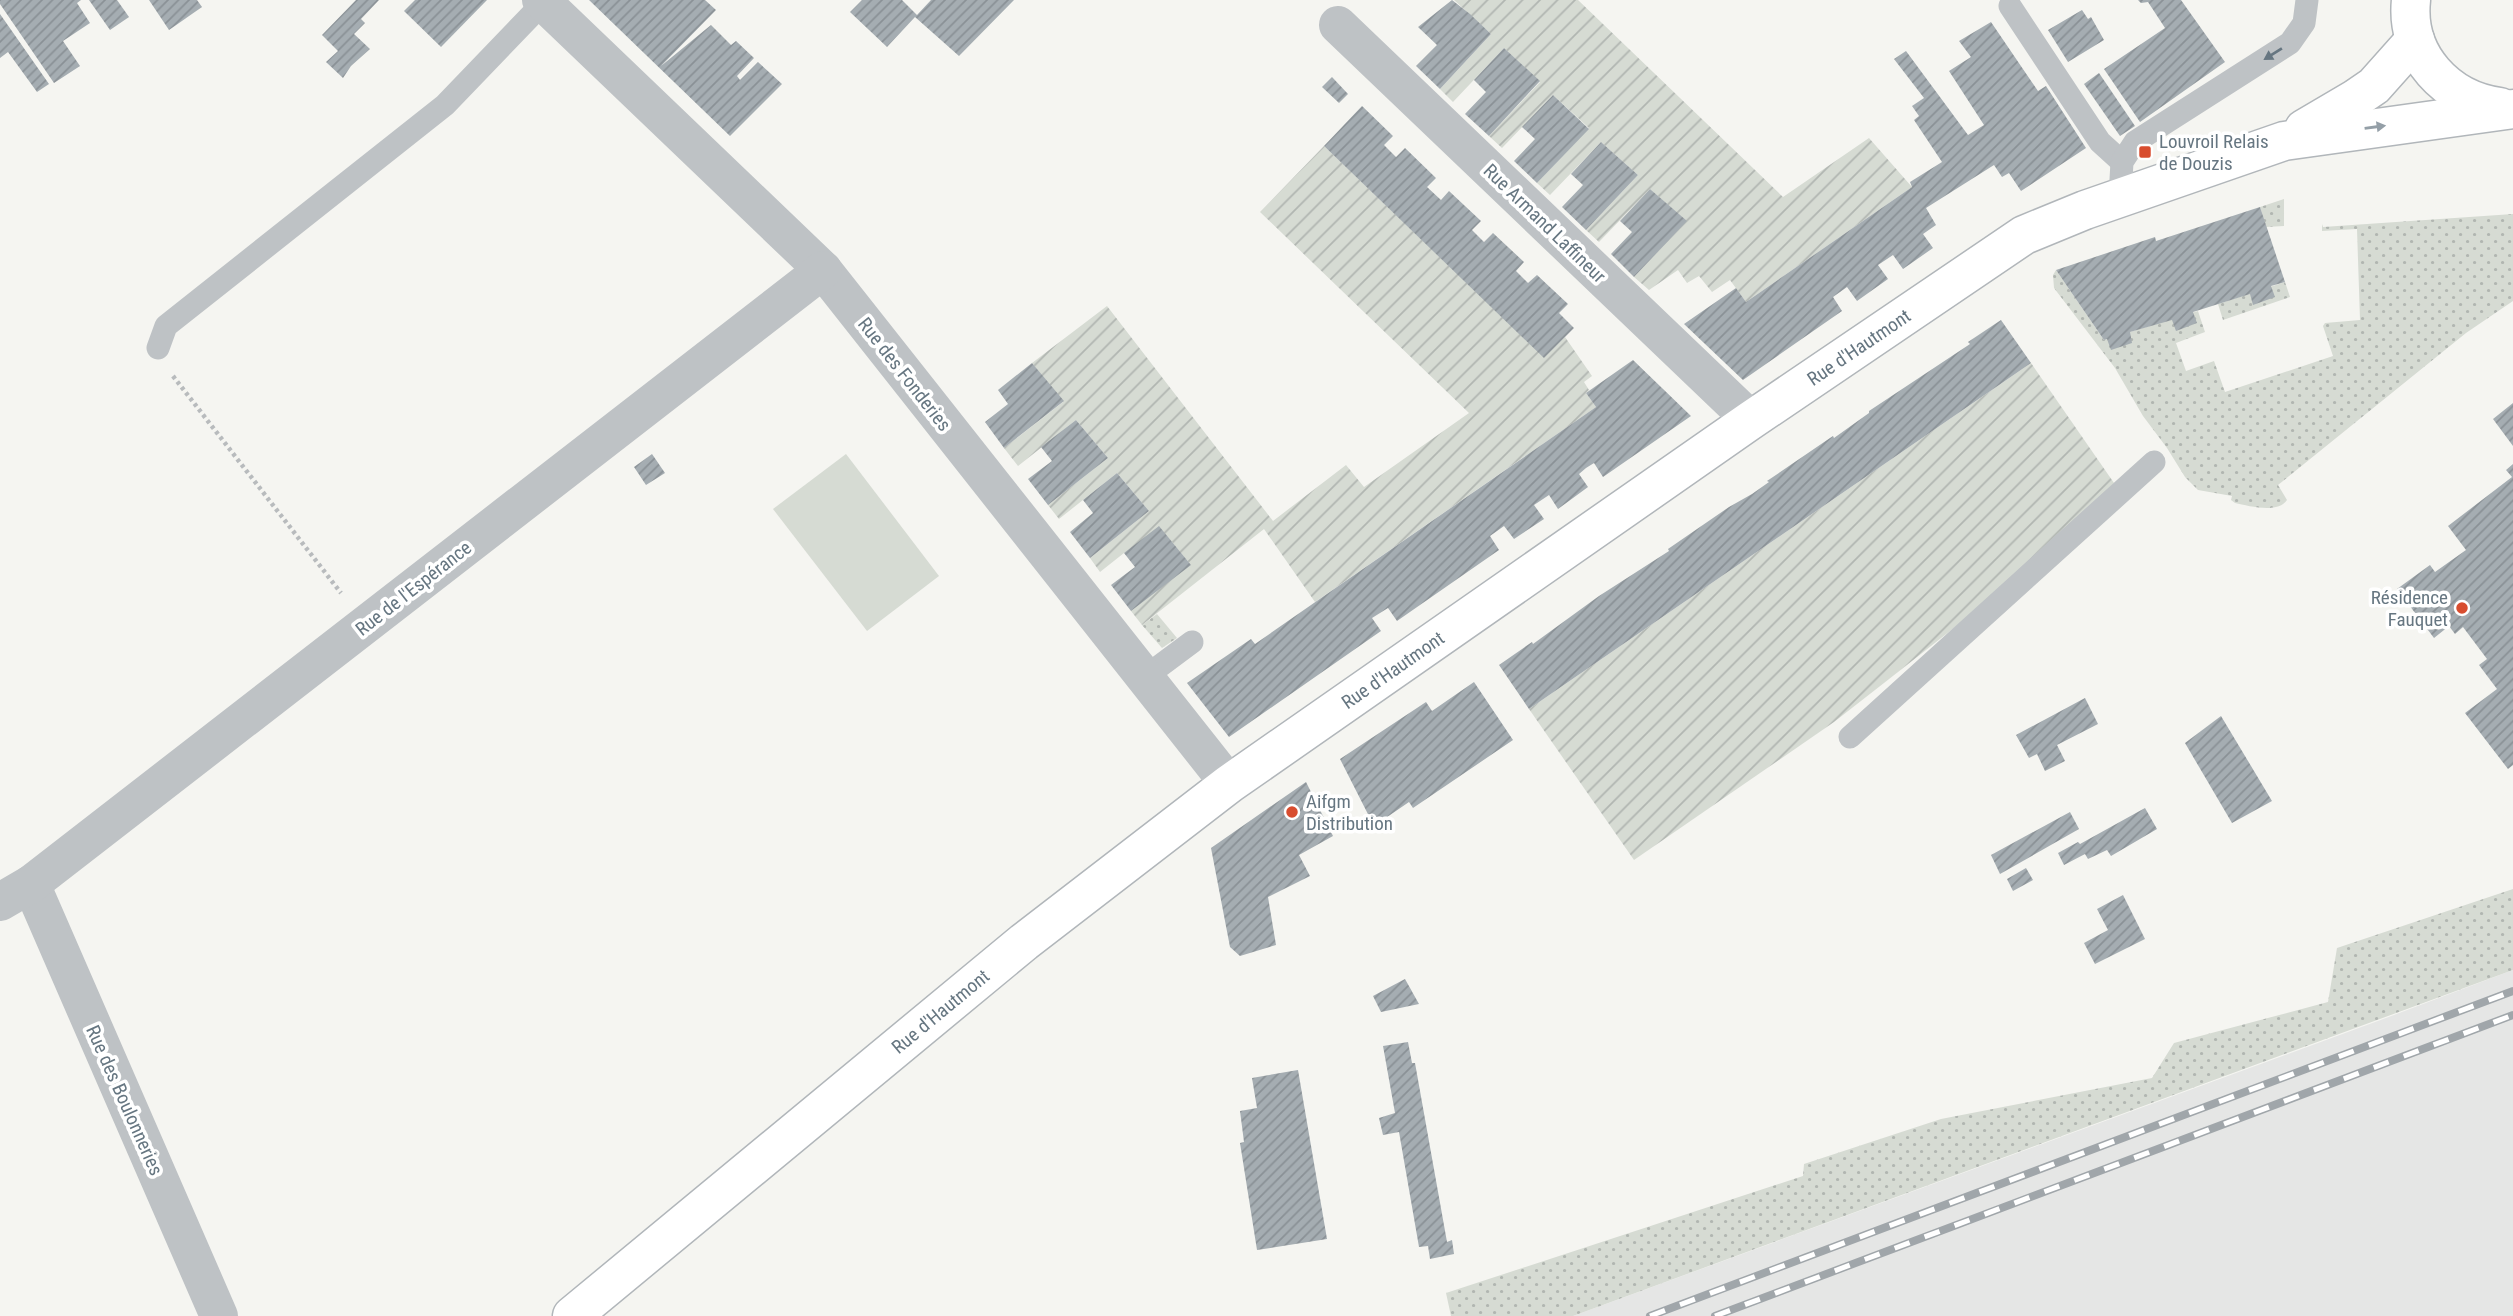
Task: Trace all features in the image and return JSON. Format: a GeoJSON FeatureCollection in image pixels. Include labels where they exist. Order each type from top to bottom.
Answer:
{"type":"FeatureCollection","features":[{"type":"Feature","properties":{"kind":"street"},"geometry":{"type":"LineString","coordinates":[[2411,0],[2410,13],[2415,40],[2430,68],[2453,91],[2482,105],[2513,109]]}},
{"type":"Feature","properties":{"kind":"street","name":"Rue des Fonderies"},"geometry":{"type":"LineString","coordinates":[[542,1],[823,270],[1229,784]]}},
{"type":"Feature","properties":{"kind":"street","name":"Rue Armand Laffineur"},"geometry":{"type":"LineString","coordinates":[[1338,26],[1751,420]]}},
{"type":"Feature","properties":{"kind":"street"},"geometry":{"type":"LineString","coordinates":[[2284,141],[2374,86],[2415,40]]}},
{"type":"Feature","properties":{"kind":"street"},"geometry":{"type":"LineString","coordinates":[[2284,141],[2513,109]]}},
{"type":"Feature","properties":{"kind":"street","name":"Rue d'Hautmont"},"geometry":{"type":"LineString","coordinates":[[572,1316],[1024,942],[1229,784],[1751,420],[2024,235],[2121,180],[2284,141]]}},
{"type":"Feature","properties":{"kind":"street","name":"Rue de l'Espérance"},"geometry":{"type":"LineString","coordinates":[[15,893],[823,270]]}},
{"type":"Feature","properties":{"kind":"street","name":"Rue des Boulonneries"},"geometry":{"type":"LineString","coordinates":[[15,893],[219,1316]]}},
{"type":"Feature","properties":{"kind":"lane"},"geometry":{"type":"LineString","coordinates":[[2121,180],[2135,142],[2290,43],[2304,23],[2307,0]]}},
{"type":"Feature","properties":{"kind":"lane"},"geometry":{"type":"LineString","coordinates":[[158,348],[166,326],[445,105],[542,1]]}},
{"type":"Feature","properties":{"kind":"lane"},"geometry":{"type":"LineString","coordinates":[[2010,6],[2100,142],[2121,180]]}},
{"type":"Feature","properties":{"kind":"lane"},"geometry":{"type":"LineString","coordinates":[[1850,737],[2154,462]]}},
{"type":"Feature","properties":{"kind":"lane"},"geometry":{"type":"LineString","coordinates":[[1145,677],[1192,642]]}},
{"type":"Feature","properties":{"kind":"path"},"geometry":{"type":"LineString","coordinates":[[158,348],[163,363],[365,625]]}},
{"type":"Feature","properties":{"kind":"shaded area"},"geometry":{"type":"Polygon","coordinates":[[[1454,0],[1578,0],[1783,197],[1869,138],[1912,187],[1746,302],[1730,280],[1712,292],[1699,276],[1687,283],[1678,270],[1649,290],[1634,277],[1686,221],[1650,189],[1599,242],[1586,230],[1638,175],[1601,142],[1550,195],[1537,183],[1589,128],[1553,95],[1502,148],[1489,136],[1540,82],[1504,48],[1453,102],[1440,89],[1491,34],[1454,0]]]}},
{"type":"Feature","properties":{"kind":"shaded area"},"geometry":{"type":"Polygon","coordinates":[[[1324,146],[1544,357],[1565,337],[1592,376],[1584,382],[1589,390],[1586,393],[1596,407],[1315,602],[1264,529],[1142,625],[1131,611],[1190,564],[1172,542],[1124,553],[1100,572],[1090,558],[1149,511],[1117,473],[1059,519],[1048,505],[1108,458],[1076,420],[1018,466],[1004,448],[1063,402],[1032,363],[1107,306],[1273,521],[1346,465],[1364,487],[1469,413],[1260,212],[1324,146]]]}},
{"type":"Feature","properties":{"kind":"shaded area"},"geometry":{"type":"Polygon","coordinates":[[[2284,199],[2284,226],[2266,227],[2260,207],[2284,199]]]}},
{"type":"Feature","properties":{"kind":"shaded area"},"geometry":{"type":"Polygon","coordinates":[[[2513,214],[2513,301],[2466,333],[2278,485],[2287,500],[2277,507],[2235,503],[2231,500],[2232,496],[2198,490],[2185,477],[2143,416],[2115,368],[2054,288],[2053,275],[2056,270],[2104,340],[2198,311],[2205,332],[2176,343],[2186,371],[2214,361],[2225,392],[2333,356],[2323,326],[2325,323],[2360,320],[2357,229],[2322,231],[2322,224],[2323,227],[2513,214]]]}},
{"type":"Feature","properties":{"kind":"shaded area"},"geometry":{"type":"Polygon","coordinates":[[[2285,282],[2290,297],[2223,320],[2218,304],[2285,282]]]}},
{"type":"Feature","properties":{"kind":"shaded area"},"geometry":{"type":"Polygon","coordinates":[[[2031,363],[2114,483],[2074,529],[2039,561],[1884,683],[1834,722],[1634,860],[1529,709],[2031,363]]]}},
{"type":"Feature","properties":{"kind":"shaded area"},"geometry":{"type":"Polygon","coordinates":[[[846,454],[939,576],[867,631],[773,509],[846,454]]]}},
{"type":"Feature","properties":{"kind":"shaded area"},"geometry":{"type":"Polygon","coordinates":[[[1157,614],[1177,638],[1162,648],[1142,625],[1157,614]]]}},
{"type":"Feature","properties":{"kind":"shaded area"},"geometry":{"type":"Polygon","coordinates":[[[2513,889],[2513,970],[1573,1316],[1451,1316],[1446,1293],[1803,1176],[1804,1164],[1941,1119],[2152,1078],[2174,1043],[2328,1002],[2337,948],[2513,889]]]}},
{"type":"Feature","properties":{"kind":"shaded area"},"geometry":{"type":"Polygon","coordinates":[[[2513,970],[2513,1316],[1573,1316],[2386,1018],[2513,970]]]}},
{"type":"Feature","properties":{"kind":"building"},"geometry":{"type":"Polygon","coordinates":[[[0,0],[81,0],[77,3],[90,23],[63,41],[80,66],[54,83],[0,4],[0,0]]]}},
{"type":"Feature","properties":{"kind":"building"},"geometry":{"type":"Polygon","coordinates":[[[89,0],[117,0],[129,17],[110,30],[89,0]]]}},
{"type":"Feature","properties":{"kind":"building"},"geometry":{"type":"Polygon","coordinates":[[[149,0],[197,0],[202,7],[169,30],[149,0]]]}},
{"type":"Feature","properties":{"kind":"building"},"geometry":{"type":"Polygon","coordinates":[[[356,0],[379,0],[361,19],[365,23],[354,34],[370,49],[351,66],[343,78],[326,62],[338,51],[322,35],[356,0]]]}},
{"type":"Feature","properties":{"kind":"building"},"geometry":{"type":"Polygon","coordinates":[[[415,0],[487,0],[441,47],[404,11],[415,0]]]}},
{"type":"Feature","properties":{"kind":"building"},"geometry":{"type":"Polygon","coordinates":[[[589,0],[705,0],[716,10],[661,66],[711,25],[731,45],[736,41],[754,58],[737,76],[740,80],[758,62],[782,84],[730,136],[589,0]]]}},
{"type":"Feature","properties":{"kind":"building"},"geometry":{"type":"Polygon","coordinates":[[[862,0],[902,0],[917,15],[931,0],[1014,0],[959,56],[915,17],[887,47],[850,12],[862,0]]]}},
{"type":"Feature","properties":{"kind":"building"},"geometry":{"type":"Polygon","coordinates":[[[1452,0],[1491,34],[1440,89],[1416,66],[1437,45],[1418,27],[1452,0]]]}},
{"type":"Feature","properties":{"kind":"building"},"geometry":{"type":"Polygon","coordinates":[[[2138,0],[2181,0],[2225,62],[2140,122],[2104,69],[2165,28],[2148,2],[2141,3],[2138,0]]]}},
{"type":"Feature","properties":{"kind":"building"},"geometry":{"type":"Polygon","coordinates":[[[2082,10],[2088,19],[2091,17],[2104,40],[2068,62],[2048,30],[2082,10]]]}},
{"type":"Feature","properties":{"kind":"building"},"geometry":{"type":"Polygon","coordinates":[[[0,14],[49,84],[37,92],[8,52],[0,58],[0,14]]]}},
{"type":"Feature","properties":{"kind":"building"},"geometry":{"type":"Polygon","coordinates":[[[1991,22],[2038,91],[2046,86],[2086,148],[2021,191],[2009,173],[2002,177],[1994,165],[1926,208],[1936,225],[1923,234],[1933,248],[1903,269],[1893,255],[1878,265],[1888,279],[1857,301],[1847,287],[1833,297],[1842,311],[1743,380],[1684,324],[1736,288],[1746,302],[1912,187],[1910,182],[1942,162],[1914,120],[1919,116],[1912,106],[1924,98],[1894,59],[1906,51],[1968,135],[1984,125],[1949,71],[1971,57],[1959,41],[1991,22]]]}},
{"type":"Feature","properties":{"kind":"building"},"geometry":{"type":"Polygon","coordinates":[[[1504,48],[1540,81],[1489,136],[1465,114],[1486,92],[1474,80],[1504,48]]]}},
{"type":"Feature","properties":{"kind":"building"},"geometry":{"type":"Polygon","coordinates":[[[2099,73],[2135,126],[2120,136],[2084,84],[2099,73]]]}},
{"type":"Feature","properties":{"kind":"building"},"geometry":{"type":"Polygon","coordinates":[[[1332,77],[1348,94],[1339,103],[1322,87],[1332,77]]]}},
{"type":"Feature","properties":{"kind":"building"},"geometry":{"type":"Polygon","coordinates":[[[1553,95],[1589,129],[1537,183],[1514,161],[1535,139],[1522,127],[1553,95]]]}},
{"type":"Feature","properties":{"kind":"building"},"geometry":{"type":"Polygon","coordinates":[[[1362,106],[1393,136],[1384,145],[1396,157],[1405,148],[1436,178],[1427,187],[1441,200],[1449,191],[1481,221],[1472,230],[1484,242],[1493,233],[1524,262],[1516,271],[1528,283],[1537,275],[1568,304],[1559,313],[1574,328],[1544,358],[1324,146],[1362,106]]]}},
{"type":"Feature","properties":{"kind":"building"},"geometry":{"type":"Polygon","coordinates":[[[1601,142],[1638,175],[1586,230],[1562,207],[1583,185],[1571,174],[1601,142]]]}},
{"type":"Feature","properties":{"kind":"building"},"geometry":{"type":"Polygon","coordinates":[[[1650,189],[1687,221],[1634,277],[1611,254],[1632,232],[1620,221],[1650,189]]]}},
{"type":"Feature","properties":{"kind":"building"},"geometry":{"type":"Polygon","coordinates":[[[2260,207],[2285,282],[2271,286],[2275,297],[2253,305],[2250,294],[2193,312],[2197,323],[2176,331],[2172,320],[2130,332],[2132,343],[2111,350],[2107,339],[2104,340],[2056,270],[2155,237],[2156,241],[2260,207]]]}},
{"type":"Feature","properties":{"kind":"building"},"geometry":{"type":"Polygon","coordinates":[[[2001,320],[2031,363],[1529,709],[1499,665],[1669,551],[1668,549],[1752,494],[1830,438],[1834,438],[2001,320]]]}},
{"type":"Feature","properties":{"kind":"building"},"geometry":{"type":"Polygon","coordinates":[[[1633,360],[1691,416],[1603,477],[1594,463],[1586,468],[1579,474],[1588,487],[1558,509],[1549,495],[1534,505],[1544,519],[1514,539],[1504,526],[1490,536],[1499,550],[1397,621],[1388,608],[1372,618],[1381,631],[1229,737],[1187,683],[1251,639],[1255,644],[1596,407],[1586,393],[1633,360]]]}},
{"type":"Feature","properties":{"kind":"building"},"geometry":{"type":"Polygon","coordinates":[[[1032,363],[1064,401],[1004,448],[985,422],[1008,404],[998,390],[1032,363]]]}},
{"type":"Feature","properties":{"kind":"building"},"geometry":{"type":"Polygon","coordinates":[[[2513,403],[2513,446],[2493,419],[2513,403]]]}},
{"type":"Feature","properties":{"kind":"building"},"geometry":{"type":"Polygon","coordinates":[[[1076,420],[1108,458],[1048,505],[1028,479],[1052,461],[1041,447],[1076,420]]]}},
{"type":"Feature","properties":{"kind":"building"},"geometry":{"type":"Polygon","coordinates":[[[652,454],[665,473],[646,485],[634,467],[652,454]]]}},
{"type":"Feature","properties":{"kind":"building","name":"Résidence Fauquet"},"geometry":{"type":"Polygon","coordinates":[[[2513,464],[2513,765],[2508,769],[2465,713],[2497,689],[2479,665],[2487,659],[2463,627],[2455,634],[2449,626],[2434,638],[2397,589],[2430,565],[2435,572],[2466,550],[2448,526],[2512,477],[2506,470],[2513,464]]]}},
{"type":"Feature","properties":{"kind":"building"},"geometry":{"type":"Polygon","coordinates":[[[1117,473],[1149,511],[1090,558],[1070,532],[1093,513],[1083,500],[1117,473]]]}},
{"type":"Feature","properties":{"kind":"building"},"geometry":{"type":"Polygon","coordinates":[[[1159,526],[1191,565],[1131,611],[1111,585],[1135,567],[1124,553],[1159,526]]]}},
{"type":"Feature","properties":{"kind":"building"},"geometry":{"type":"Polygon","coordinates":[[[1474,682],[1513,740],[1413,808],[1409,802],[1374,826],[1340,759],[1426,702],[1432,711],[1474,682]]]}},
{"type":"Feature","properties":{"kind":"building"},"geometry":{"type":"Polygon","coordinates":[[[2085,698],[2098,724],[2057,745],[2065,761],[2045,771],[2037,754],[2029,758],[2016,735],[2085,698]]]}},
{"type":"Feature","properties":{"kind":"building"},"geometry":{"type":"Polygon","coordinates":[[[2221,716],[2272,801],[2232,823],[2185,743],[2221,716]]]}},
{"type":"Feature","properties":{"kind":"building"},"geometry":{"type":"Polygon","coordinates":[[[1306,782],[1333,836],[1299,855],[1310,876],[1268,897],[1276,945],[1240,956],[1230,947],[1211,848],[1306,782]]]}},
{"type":"Feature","properties":{"kind":"building"},"geometry":{"type":"Polygon","coordinates":[[[2145,808],[2157,829],[2111,856],[2107,850],[2088,859],[2085,854],[2064,865],[2058,853],[2078,842],[2080,844],[2145,808]]]}},
{"type":"Feature","properties":{"kind":"building"},"geometry":{"type":"Polygon","coordinates":[[[2070,812],[2079,829],[2000,874],[1991,855],[2070,812]]]}},
{"type":"Feature","properties":{"kind":"building"},"geometry":{"type":"Polygon","coordinates":[[[2026,868],[2033,880],[2013,891],[2007,879],[2026,868]]]}},
{"type":"Feature","properties":{"kind":"building"},"geometry":{"type":"Polygon","coordinates":[[[2123,895],[2145,939],[2095,964],[2084,943],[2108,930],[2097,909],[2123,895]]]}},
{"type":"Feature","properties":{"kind":"building"},"geometry":{"type":"Polygon","coordinates":[[[1405,979],[1419,1004],[1381,1012],[1373,996],[1405,979]]]}},
{"type":"Feature","properties":{"kind":"building"},"geometry":{"type":"Polygon","coordinates":[[[1408,1042],[1412,1063],[1415,1063],[1447,1242],[1452,1240],[1454,1254],[1430,1259],[1428,1246],[1419,1247],[1399,1132],[1383,1135],[1379,1118],[1395,1113],[1383,1046],[1408,1042]]]}},
{"type":"Feature","properties":{"kind":"building"},"geometry":{"type":"Polygon","coordinates":[[[1298,1070],[1327,1239],[1257,1250],[1240,1143],[1244,1142],[1240,1111],[1257,1108],[1252,1078],[1298,1070]]]}},
{"type":"Feature","properties":{"kind":"railway"},"geometry":{"type":"LineString","coordinates":[[1650,1316],[2513,991]]}},
{"type":"Feature","properties":{"kind":"railway"},"geometry":{"type":"LineString","coordinates":[[1715,1316],[2513,1015]]}},
{"type":"Feature","properties":{"kind":"place","name":"Louvroil Relais de Douzis"},"geometry":{"type":"Point","coordinates":[2145,152]}},
{"type":"Feature","properties":{"kind":"place","name":"Résidence Fauquet"},"geometry":{"type":"Point","coordinates":[2462,608]}},
{"type":"Feature","properties":{"kind":"place","name":"Aifgm Distribution"},"geometry":{"type":"Point","coordinates":[1292,812]}}]}
